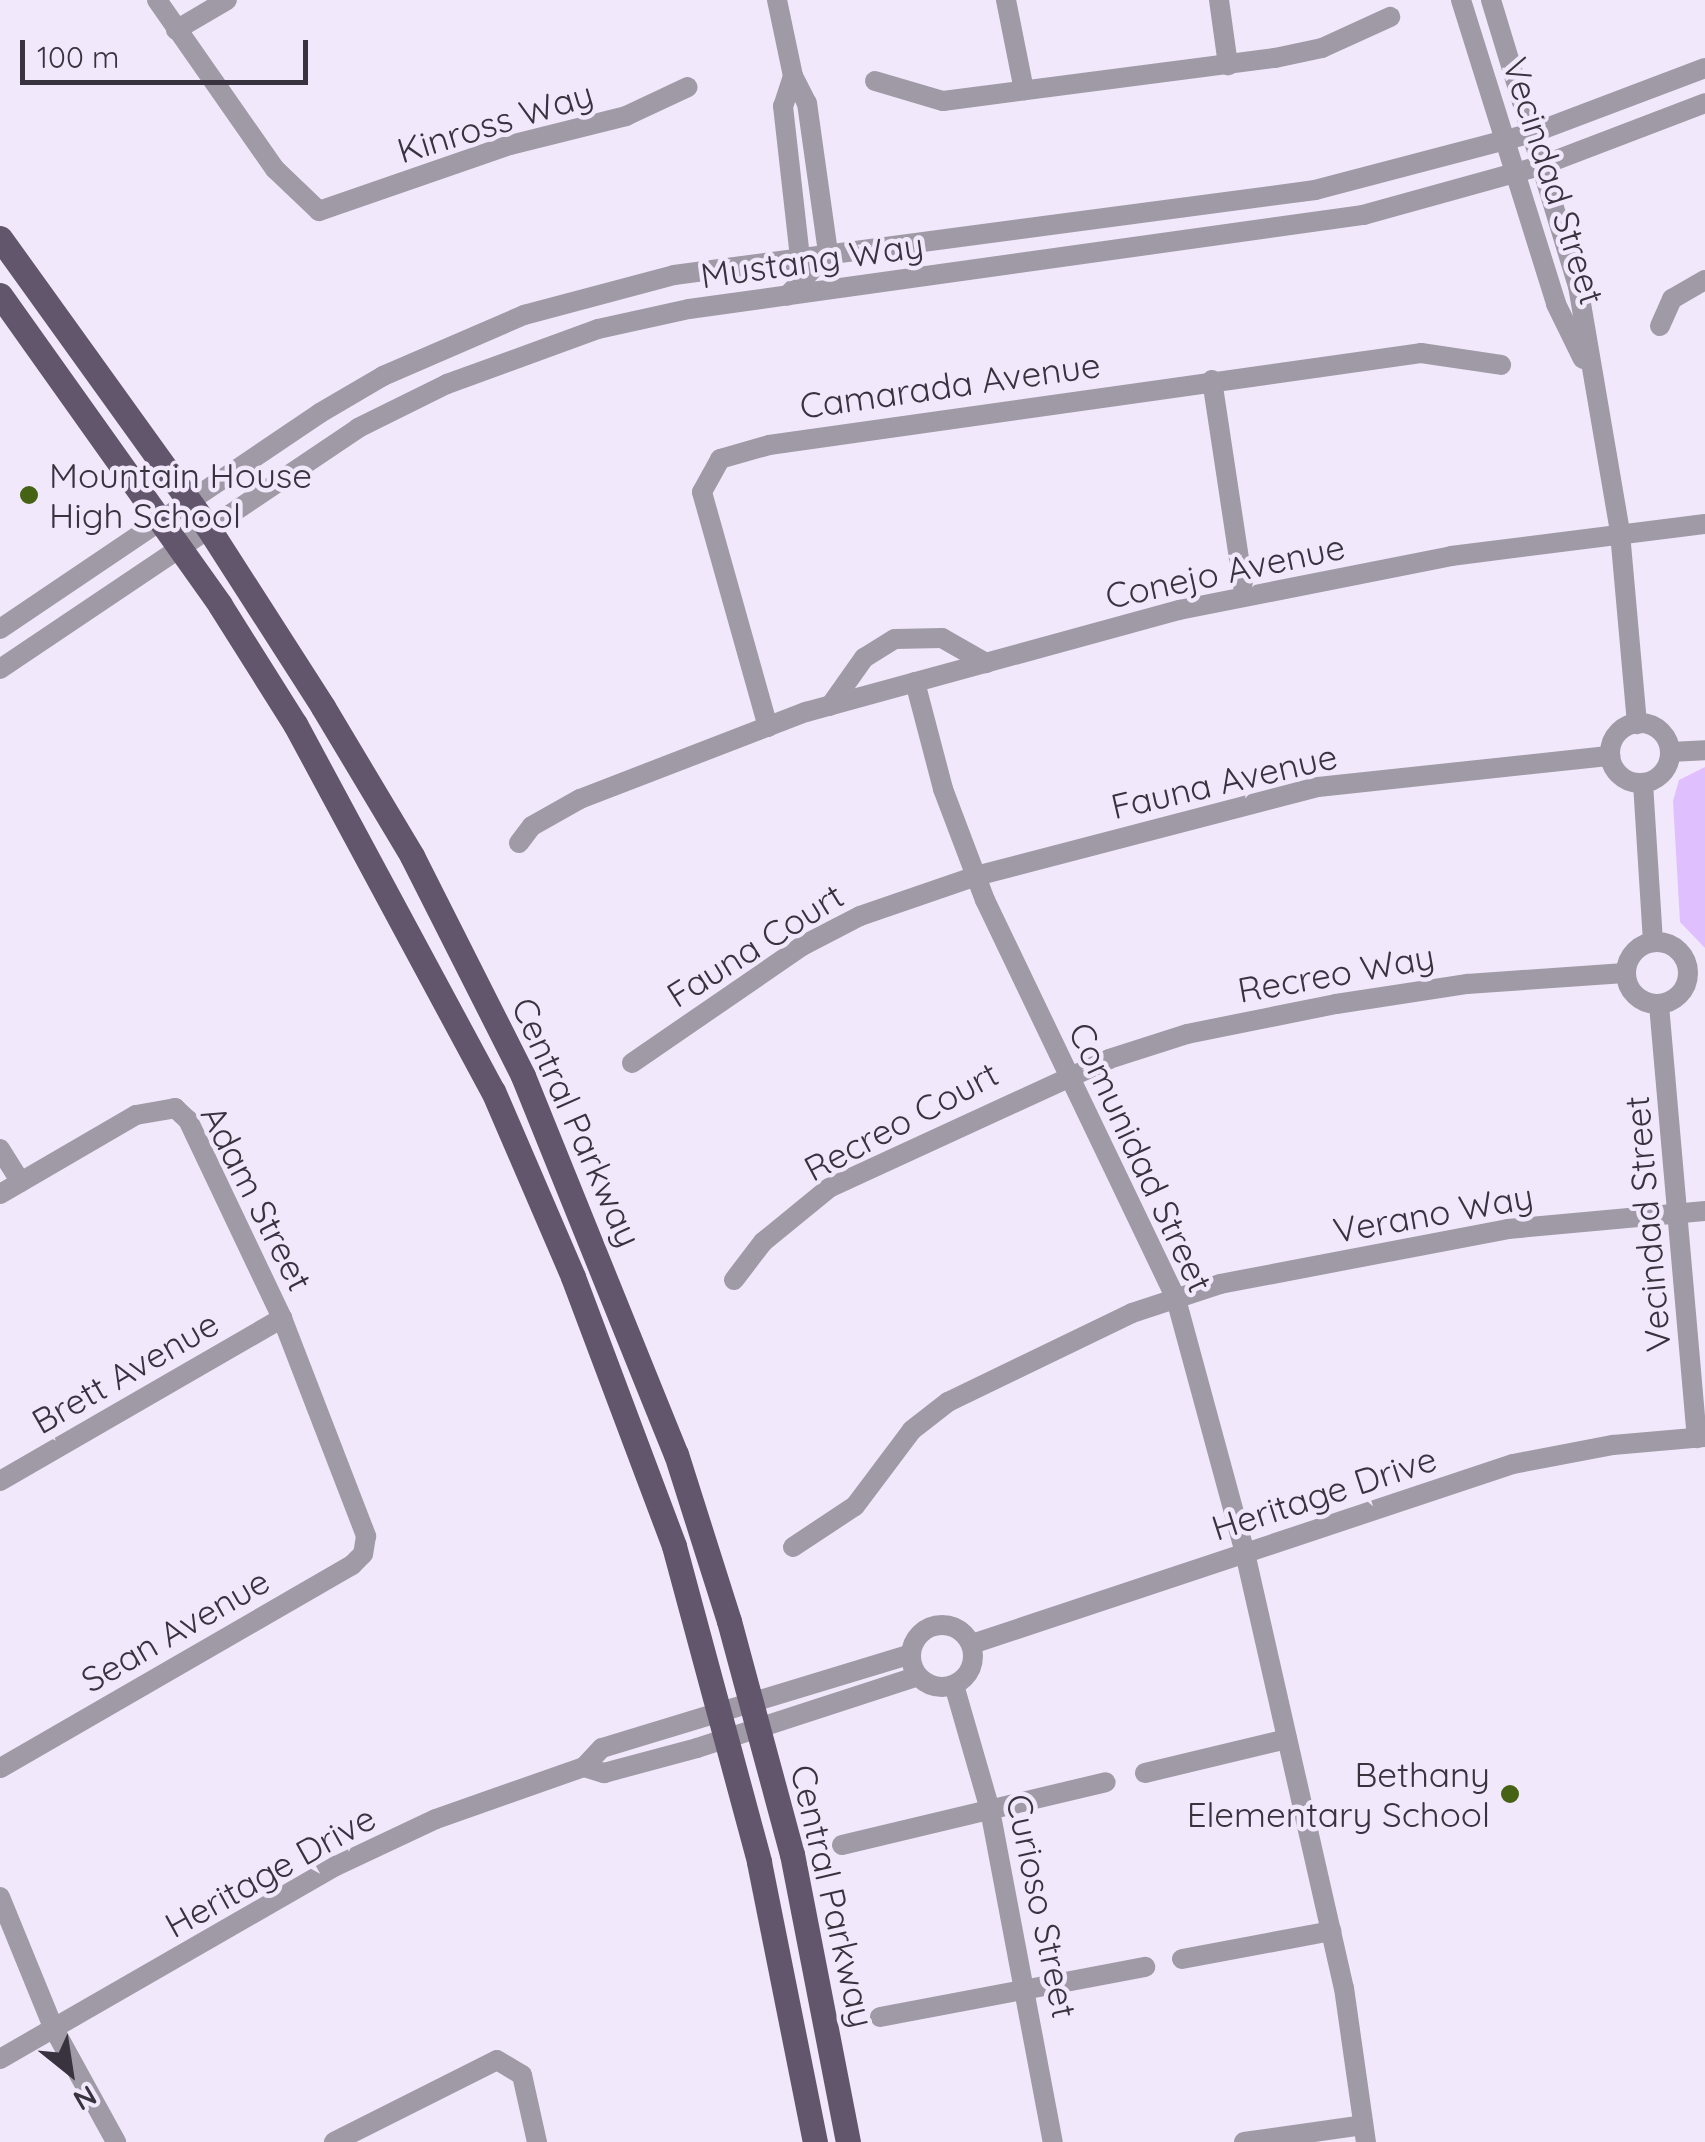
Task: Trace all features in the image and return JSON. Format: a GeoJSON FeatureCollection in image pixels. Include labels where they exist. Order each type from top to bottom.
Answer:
{"type":"FeatureCollection","features":[{"type":"Feature","properties":{"kind":"main road","name":"Central Parkway"},"geometry":{"type":"LineString","coordinates":[[0,238],[207,526],[412,856],[523,1076],[676,1454],[752,1704],[792,1854],[848,2142]]}},
{"type":"Feature","properties":{"kind":"main road","name":"Central Parkway"},"geometry":{"type":"LineString","coordinates":[[0,295],[177,546],[295,724],[493,1090],[573,1278],[674,1546],[759,1862],[815,2142]]}},
{"type":"Feature","properties":{"kind":"street"},"geometry":{"type":"LineString","coordinates":[[157,0],[176,30],[227,0]]}},
{"type":"Feature","properties":{"kind":"street"},"geometry":{"type":"LineString","coordinates":[[777,0],[793,76],[808,103],[827,254],[787,296]]}},
{"type":"Feature","properties":{"kind":"street"},"geometry":{"type":"LineString","coordinates":[[1006,0],[1024,90]]}},
{"type":"Feature","properties":{"kind":"street"},"geometry":{"type":"LineString","coordinates":[[1219,0],[1228,65]]}},
{"type":"Feature","properties":{"kind":"street","name":"Vecindad Street"},"geometry":{"type":"LineString","coordinates":[[1460,0],[1556,304],[1592,379]]}},
{"type":"Feature","properties":{"kind":"street","name":"Vecindad Street"},"geometry":{"type":"LineString","coordinates":[[1490,0],[1578,286],[1620,532],[1637,724]]}},
{"type":"Feature","properties":{"kind":"street"},"geometry":{"type":"LineString","coordinates":[[875,80],[943,101],[1228,65],[1322,48],[1390,17]]}},
{"type":"Feature","properties":{"kind":"street","name":"Kinross Way"},"geometry":{"type":"LineString","coordinates":[[176,30],[285,183],[319,211],[510,145],[626,116],[688,87]]}},
{"type":"Feature","properties":{"kind":"street","name":"Mustang Way"},"geometry":{"type":"LineString","coordinates":[[0,630],[320,412],[453,344],[594,295],[674,275],[1315,190],[1533,133],[1705,68]]}},
{"type":"Feature","properties":{"kind":"street"},"geometry":{"type":"LineString","coordinates":[[793,76],[784,106],[800,257]]}},
{"type":"Feature","properties":{"kind":"street","name":"Mustang Way"},"geometry":{"type":"LineString","coordinates":[[0,669],[177,546],[358,428],[508,360],[616,325],[787,296],[1265,234],[1363,215],[1543,165],[1705,103]]}},
{"type":"Feature","properties":{"kind":"street"},"geometry":{"type":"LineString","coordinates":[[1660,326],[1672,299],[1705,280]]}},
{"type":"Feature","properties":{"kind":"street","name":"Camarada Avenue"},"geometry":{"type":"LineString","coordinates":[[768,726],[709,533],[702,492],[706,475],[720,460],[744,449],[1420,353],[1501,365]]}},
{"type":"Feature","properties":{"kind":"street"},"geometry":{"type":"LineString","coordinates":[[1212,380],[1245,597]]}},
{"type":"Feature","properties":{"kind":"street","name":"Conejo Avenue"},"geometry":{"type":"LineString","coordinates":[[519,842],[532,826],[580,798],[768,726],[914,682],[1245,597],[1451,556],[1705,524]]}},
{"type":"Feature","properties":{"kind":"street"},"geometry":{"type":"LineString","coordinates":[[830,706],[864,658],[909,636],[942,638],[986,663]]}},
{"type":"Feature","properties":{"kind":"street","name":"Comunidad Street"},"geometry":{"type":"LineString","coordinates":[[914,682],[976,876],[1066,1074],[1176,1299],[1245,1553],[1331,1932],[1365,2133]]}},
{"type":"Feature","properties":{"kind":"street"},"geometry":{"type":"LineString","coordinates":[[1637,724],[1656,728],[1670,752],[1666,770],[1643,784],[1618,774],[1610,756],[1620,731],[1637,724]]}},
{"type":"Feature","properties":{"kind":"street"},"geometry":{"type":"LineString","coordinates":[[1670,752],[1705,750]]}},
{"type":"Feature","properties":{"kind":"street","name":"Fauna Avenue"},"geometry":{"type":"LineString","coordinates":[[976,876],[1318,787],[1610,756]]}},
{"type":"Feature","properties":{"kind":"street"},"geometry":{"type":"LineString","coordinates":[[1643,784],[1653,942]]}},
{"type":"Feature","properties":{"kind":"street","name":"Fauna Court"},"geometry":{"type":"LineString","coordinates":[[632,1063],[802,946],[860,916],[976,876]]}},
{"type":"Feature","properties":{"kind":"street"},"geometry":{"type":"LineString","coordinates":[[1653,942],[1674,947],[1697,975],[1676,998],[1659,1005],[1640,1000],[1625,974],[1630,956],[1653,942]]}},
{"type":"Feature","properties":{"kind":"street","name":"Recreo Way"},"geometry":{"type":"LineString","coordinates":[[1066,1074],[1187,1034],[1336,1004],[1466,984],[1625,974]]}},
{"type":"Feature","properties":{"kind":"street","name":"Vecindad Street"},"geometry":{"type":"LineString","coordinates":[[1659,1005],[1701,1437]]}},
{"type":"Feature","properties":{"kind":"street","name":"Recreo Court"},"geometry":{"type":"LineString","coordinates":[[734,1280],[763,1242],[828,1188],[1066,1074]]}},
{"type":"Feature","properties":{"kind":"street","name":"Adam Street"},"geometry":{"type":"LineString","coordinates":[[20,1182],[136,1115],[175,1108],[188,1120],[282,1318],[366,1536]]}},
{"type":"Feature","properties":{"kind":"street"},"geometry":{"type":"LineString","coordinates":[[0,1149],[20,1182],[0,1194]]}},
{"type":"Feature","properties":{"kind":"street","name":"Verano Way"},"geometry":{"type":"LineString","coordinates":[[792,1547],[855,1506],[912,1430],[948,1402],[1064,1344],[1176,1299],[1220,1284],[1508,1229],[1705,1211]]}},
{"type":"Feature","properties":{"kind":"street","name":"Brett Avenue"},"geometry":{"type":"LineString","coordinates":[[0,1481],[282,1318]]}},
{"type":"Feature","properties":{"kind":"street","name":"Heritage Drive"},"geometry":{"type":"LineString","coordinates":[[0,2060],[336,1866],[436,1819],[584,1768],[602,1748],[911,1654],[918,1636],[937,1625],[958,1628],[972,1644],[1513,1464],[1701,1437]]}},
{"type":"Feature","properties":{"kind":"street","name":"Sean Avenue"},"geometry":{"type":"LineString","coordinates":[[0,1768],[352,1565],[364,1554],[366,1536]]}},
{"type":"Feature","properties":{"kind":"street"},"geometry":{"type":"LineString","coordinates":[[911,1654],[918,1676],[931,1685],[954,1685],[973,1664],[972,1644]]}},
{"type":"Feature","properties":{"kind":"street","name":"Heritage Drive"},"geometry":{"type":"LineString","coordinates":[[584,1768],[604,1774],[759,1730],[918,1676]]}},
{"type":"Feature","properties":{"kind":"street","name":"Curioso Street"},"geometry":{"type":"LineString","coordinates":[[954,1685],[990,1810],[1028,1988],[1053,2142]]}},
{"type":"Feature","properties":{"kind":"street"},"geometry":{"type":"LineString","coordinates":[[1145,1773],[1287,1739]]}},
{"type":"Feature","properties":{"kind":"street"},"geometry":{"type":"LineString","coordinates":[[842,1844],[1106,1782]]}},
{"type":"Feature","properties":{"kind":"street"},"geometry":{"type":"LineString","coordinates":[[0,1897],[54,2029],[116,2142]]}},
{"type":"Feature","properties":{"kind":"street"},"geometry":{"type":"LineString","coordinates":[[1182,1959],[1331,1932]]}},
{"type":"Feature","properties":{"kind":"street"},"geometry":{"type":"LineString","coordinates":[[880,2017],[1144,1966]]}},
{"type":"Feature","properties":{"kind":"street"},"geometry":{"type":"LineString","coordinates":[[334,2142],[497,2060],[522,2075],[537,2142]]}},
{"type":"Feature","properties":{"kind":"street"},"geometry":{"type":"LineString","coordinates":[[1244,2142],[1365,2133]]}},
{"type":"Feature","properties":{"kind":"shaded area"},"geometry":{"type":"Polygon","coordinates":[[[1705,767],[1705,948],[1680,922],[1673,801],[1679,780],[1705,767]]]}},
{"type":"Feature","properties":{"kind":"place","name":"Mountain House High School"},"geometry":{"type":"Point","coordinates":[29,495]}},
{"type":"Feature","properties":{"kind":"place","name":"Bethany Elementary School"},"geometry":{"type":"Point","coordinates":[1510,1794]}}]}
